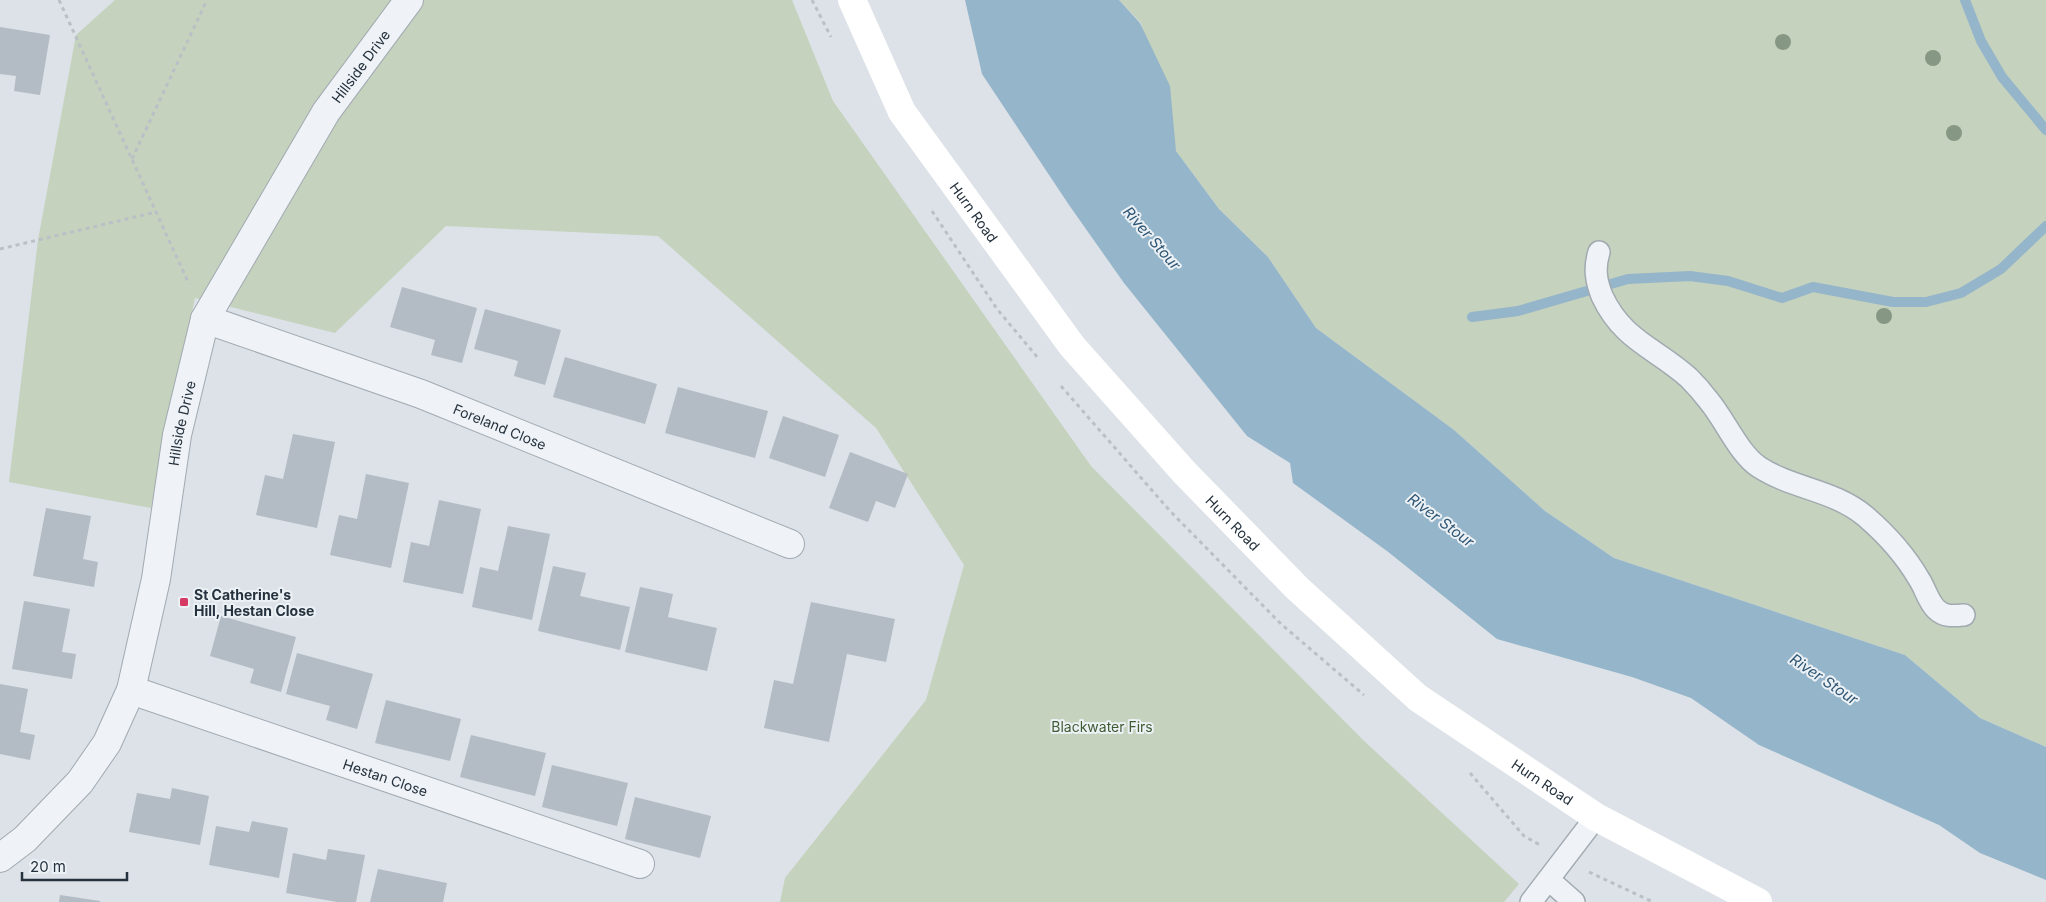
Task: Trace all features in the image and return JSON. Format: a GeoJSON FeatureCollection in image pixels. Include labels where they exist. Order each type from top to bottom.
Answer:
{"type":"FeatureCollection","features":[{"type":"Feature","properties":{"kind":"main road","name":"Hurn Road"},"geometry":{"type":"LineString","coordinates":[[852,0],[902,112],[1072,346],[1184,472],[1297,588],[1418,698],[1596,817],[1758,902]]}},
{"type":"Feature","properties":{"kind":"street","name":"Hillside Drive"},"geometry":{"type":"LineString","coordinates":[[0,858],[25,839],[80,782],[107,743],[131,690],[156,578],[177,435],[205,319],[326,112],[410,0]]}},
{"type":"Feature","properties":{"kind":"street","name":"Foreland Close"},"geometry":{"type":"LineString","coordinates":[[205,319],[421,394],[790,544]]}},
{"type":"Feature","properties":{"kind":"street","name":"Hestan Close"},"geometry":{"type":"LineString","coordinates":[[131,690],[640,864]]}},
{"type":"Feature","properties":{"kind":"lane"},"geometry":{"type":"LineString","coordinates":[[1598,252],[1595,264],[1599,285],[1610,313],[1626,332],[1694,384],[1709,401],[1746,455],[1757,466],[1774,476],[1827,494],[1847,503],[1864,515],[1891,539],[1919,578],[1936,609],[1947,616],[1964,615]]}},
{"type":"Feature","properties":{"kind":"lane"},"geometry":{"type":"LineString","coordinates":[[1531,902],[1596,817]]}},
{"type":"Feature","properties":{"kind":"lane"},"geometry":{"type":"LineString","coordinates":[[1549,880],[1574,902]]}},
{"type":"Feature","properties":{"kind":"path"},"geometry":{"type":"LineString","coordinates":[[60,0],[205,319]]}},
{"type":"Feature","properties":{"kind":"path"},"geometry":{"type":"LineString","coordinates":[[132,159],[207,0]]}},
{"type":"Feature","properties":{"kind":"path"},"geometry":{"type":"LineString","coordinates":[[0,249],[156,212]]}},
{"type":"Feature","properties":{"kind":"green space","name":"Blackwater Firs"},"geometry":{"type":"Polygon","coordinates":[[[115,0],[792,0],[833,101],[1091,466],[1363,740],[1519,884],[1504,902],[780,902],[785,878],[926,700],[964,565],[876,428],[658,236],[446,226],[335,333],[195,298],[151,508],[9,482],[38,240],[76,35],[115,0]]]}},
{"type":"Feature","properties":{"kind":"green space"},"geometry":{"type":"Polygon","coordinates":[[[1119,0],[2046,0],[2046,747],[1980,718],[1905,655],[1614,558],[1545,511],[1454,430],[1316,328],[1268,257],[1219,209],[1176,151],[1141,23],[1119,0]]]}},
{"type":"Feature","properties":{"kind":"water","name":"River Stour"},"geometry":{"type":"Polygon","coordinates":[[[965,0],[1119,0],[1140,23],[1170,86],[1176,151],[1219,209],[1268,257],[1316,328],[1454,430],[1545,511],[1614,558],[1905,655],[1980,718],[2046,747],[2046,880],[1980,853],[1939,825],[1759,745],[1691,698],[1632,677],[1497,639],[1387,551],[1293,483],[1290,463],[1247,436],[1124,283],[1069,205],[982,74],[965,0]]]}},
{"type":"Feature","properties":{"kind":"building"},"geometry":{"type":"Polygon","coordinates":[[[0,27],[50,35],[40,95],[14,91],[16,76],[0,74],[0,27]]]}},
{"type":"Feature","properties":{"kind":"building"},"geometry":{"type":"Polygon","coordinates":[[[402,287],[477,308],[462,363],[431,355],[435,340],[390,327],[402,287]]]}},
{"type":"Feature","properties":{"kind":"building"},"geometry":{"type":"Polygon","coordinates":[[[485,309],[561,330],[545,385],[514,376],[518,361],[474,349],[485,309]]]}},
{"type":"Feature","properties":{"kind":"building"},"geometry":{"type":"Polygon","coordinates":[[[565,357],[657,384],[645,424],[553,397],[565,357]]]}},
{"type":"Feature","properties":{"kind":"building"},"geometry":{"type":"Polygon","coordinates":[[[678,387],[768,411],[755,458],[665,433],[678,387]]]}},
{"type":"Feature","properties":{"kind":"building"},"geometry":{"type":"Polygon","coordinates":[[[783,416],[839,435],[825,477],[769,458],[783,416]]]}},
{"type":"Feature","properties":{"kind":"building"},"geometry":{"type":"Polygon","coordinates":[[[293,434],[335,442],[317,528],[256,515],[265,475],[283,479],[293,434]]]}},
{"type":"Feature","properties":{"kind":"building"},"geometry":{"type":"Polygon","coordinates":[[[850,452],[908,474],[895,508],[876,501],[868,522],[829,508],[850,452]]]}},
{"type":"Feature","properties":{"kind":"building"},"geometry":{"type":"Polygon","coordinates":[[[366,474],[409,483],[391,568],[330,555],[339,515],[357,519],[366,474]]]}},
{"type":"Feature","properties":{"kind":"building"},"geometry":{"type":"Polygon","coordinates":[[[439,500],[481,509],[463,594],[403,582],[411,542],[429,546],[439,500]]]}},
{"type":"Feature","properties":{"kind":"building"},"geometry":{"type":"Polygon","coordinates":[[[46,508],[91,516],[83,559],[98,562],[94,587],[33,576],[46,508]]]}},
{"type":"Feature","properties":{"kind":"building"},"geometry":{"type":"Polygon","coordinates":[[[508,526],[550,534],[532,620],[472,607],[480,567],[498,571],[508,526]]]}},
{"type":"Feature","properties":{"kind":"building"},"geometry":{"type":"Polygon","coordinates":[[[553,566],[586,573],[580,596],[630,607],[620,650],[538,631],[553,566]]]}},
{"type":"Feature","properties":{"kind":"building"},"geometry":{"type":"Polygon","coordinates":[[[640,587],[673,594],[668,617],[717,628],[707,671],[625,652],[640,587]]]}},
{"type":"Feature","properties":{"kind":"building"},"geometry":{"type":"Polygon","coordinates":[[[24,601],[70,609],[62,652],[76,654],[72,679],[12,669],[24,601]]]}},
{"type":"Feature","properties":{"kind":"building"},"geometry":{"type":"Polygon","coordinates":[[[811,602],[895,619],[886,662],[847,654],[829,742],[764,728],[774,680],[793,684],[811,602]]]}},
{"type":"Feature","properties":{"kind":"building"},"geometry":{"type":"Polygon","coordinates":[[[221,616],[296,637],[281,692],[250,683],[254,669],[210,656],[221,616]]]}},
{"type":"Feature","properties":{"kind":"building"},"geometry":{"type":"Polygon","coordinates":[[[297,653],[373,674],[357,729],[326,720],[330,706],[286,694],[297,653]]]}},
{"type":"Feature","properties":{"kind":"building"},"geometry":{"type":"Polygon","coordinates":[[[0,684],[28,689],[20,732],[35,735],[30,760],[0,754],[0,684]]]}},
{"type":"Feature","properties":{"kind":"building"},"geometry":{"type":"Polygon","coordinates":[[[386,700],[461,719],[450,761],[375,743],[386,700]]]}},
{"type":"Feature","properties":{"kind":"building"},"geometry":{"type":"Polygon","coordinates":[[[471,735],[546,753],[535,796],[460,777],[471,735]]]}},
{"type":"Feature","properties":{"kind":"building"},"geometry":{"type":"Polygon","coordinates":[[[552,765],[628,783],[617,826],[542,807],[552,765]]]}},
{"type":"Feature","properties":{"kind":"building"},"geometry":{"type":"Polygon","coordinates":[[[172,788],[209,796],[200,845],[129,832],[137,793],[170,799],[172,788]]]}},
{"type":"Feature","properties":{"kind":"building"},"geometry":{"type":"Polygon","coordinates":[[[635,797],[711,816],[700,858],[625,839],[635,797]]]}},
{"type":"Feature","properties":{"kind":"building"},"geometry":{"type":"Polygon","coordinates":[[[252,821],[288,828],[279,878],[209,865],[216,826],[249,832],[252,821]]]}},
{"type":"Feature","properties":{"kind":"building"},"geometry":{"type":"Polygon","coordinates":[[[328,849],[365,855],[356,902],[337,902],[286,893],[293,853],[326,860],[328,849]]]}},
{"type":"Feature","properties":{"kind":"building"},"geometry":{"type":"Polygon","coordinates":[[[378,869],[447,883],[443,902],[370,902],[378,869]]]}},
{"type":"Feature","properties":{"kind":"building"},"geometry":{"type":"Polygon","coordinates":[[[60,895],[100,901],[100,902],[59,902],[60,895]]]}},
{"type":"Feature","properties":{"kind":"waterway"},"geometry":{"type":"LineString","coordinates":[[1965,0],[1981,41],[2002,77],[2046,130]]}},
{"type":"Feature","properties":{"kind":"waterway"},"geometry":{"type":"LineString","coordinates":[[1472,317],[1518,311],[1628,279],[1690,276],[1728,281],[1782,298],[1813,287],[1893,302],[1926,302],[1961,293],[2001,269],[2046,226]]}},
{"type":"Feature","properties":{"kind":"place","name":"St Catherine's Hill, Hestan Close"},"geometry":{"type":"Point","coordinates":[184,602]}}]}
